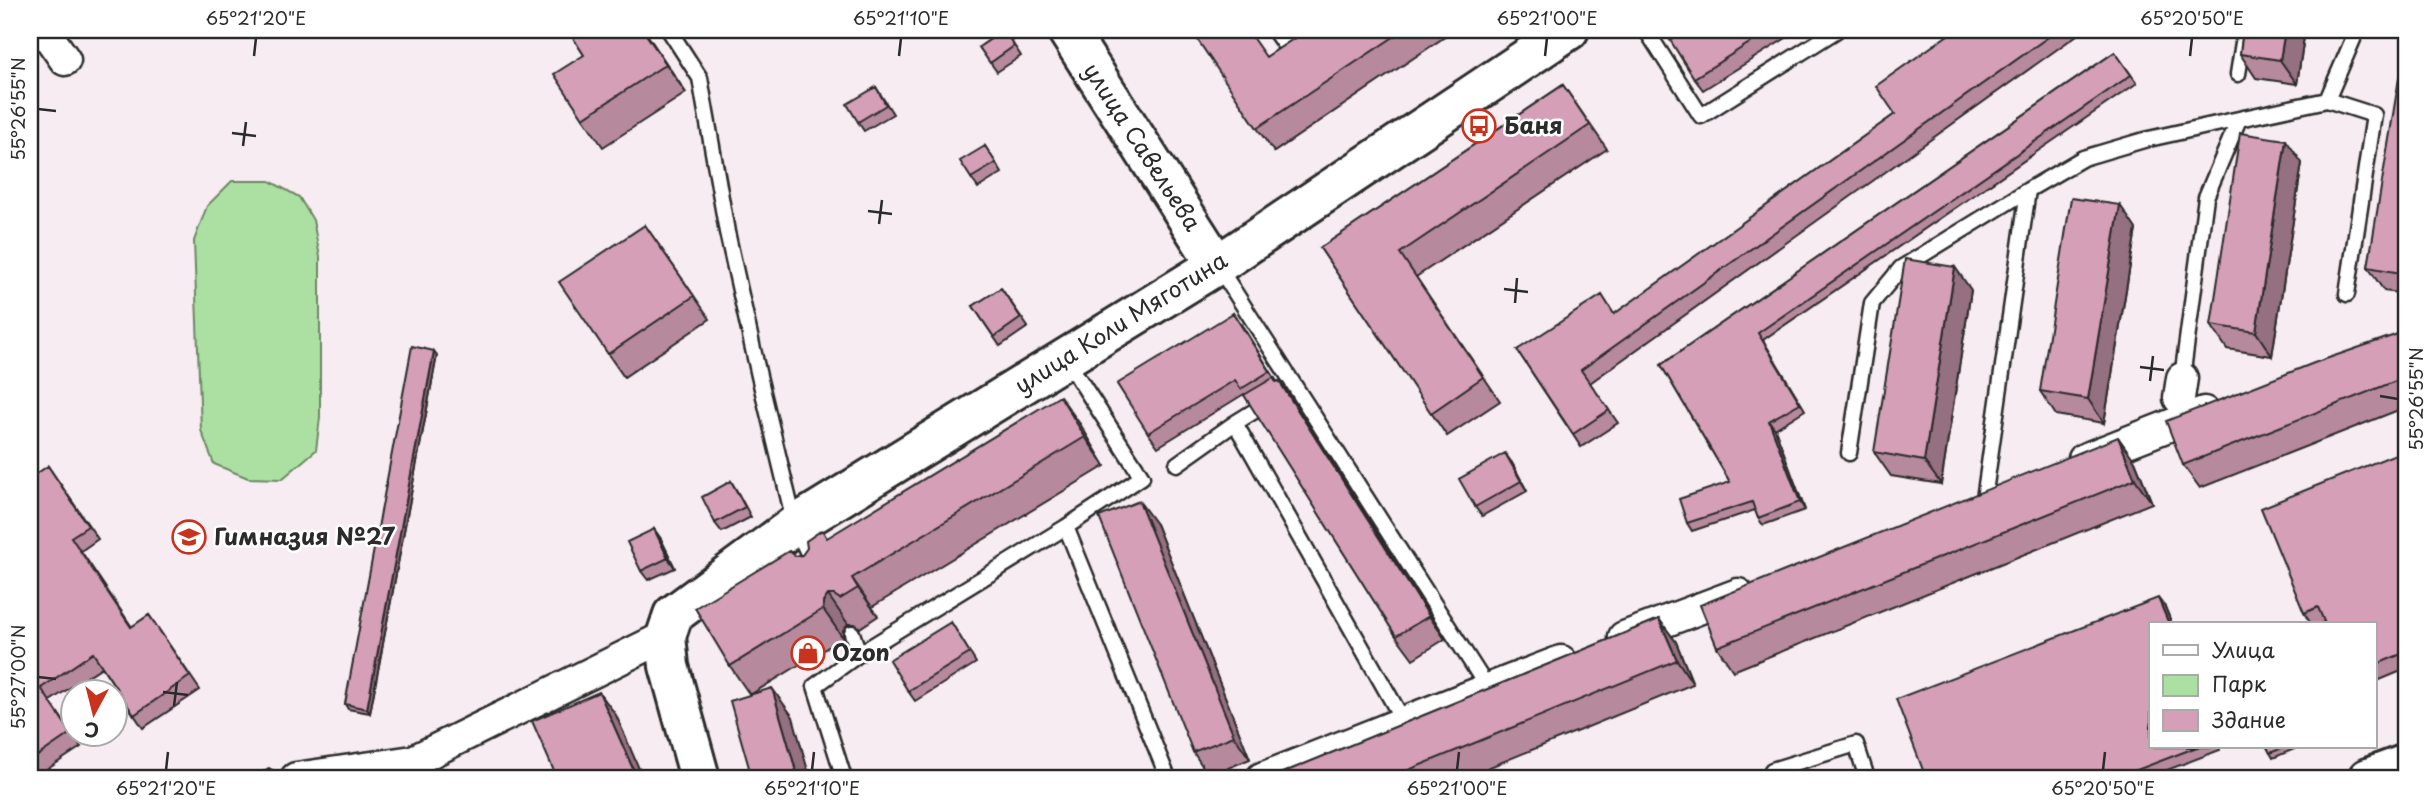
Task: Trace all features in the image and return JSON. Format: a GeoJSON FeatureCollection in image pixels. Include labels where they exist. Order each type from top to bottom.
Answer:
{"type":"FeatureCollection","features":[{"type":"Feature","properties":{"kind":"street"},"geometry":{"type":"LineString","coordinates":[[44,30],[65,60]]}},
{"type":"Feature","properties":{"kind":"street","name":"улица Савельева"},"geometry":{"type":"LineString","coordinates":[[1067,30],[1217,265]]}},
{"type":"Feature","properties":{"kind":"street","name":"улица Коли Мяготина"},"geometry":{"type":"LineString","coordinates":[[296,778],[413,761],[670,626],[795,525],[1217,265],[1548,39]]}},
{"type":"Feature","properties":{"kind":"street"},"geometry":{"type":"LineString","coordinates":[[2061,468],[2179,400],[2227,404]]}},
{"type":"Feature","properties":{"kind":"street"},"geometry":{"type":"LineString","coordinates":[[1262,778],[1487,687],[1770,582]]}},
{"type":"Feature","properties":{"kind":"street"},"geometry":{"type":"LineString","coordinates":[[670,626],[669,666],[700,778]]}},
{"type":"Feature","properties":{"kind":"street"},"geometry":{"type":"LineString","coordinates":[[2368,778],[2406,764]]}},
{"type":"Feature","properties":{"kind":"lane"},"geometry":{"type":"LineString","coordinates":[[669,30],[700,78],[727,232],[795,525],[818,575]]}},
{"type":"Feature","properties":{"kind":"lane"},"geometry":{"type":"LineString","coordinates":[[1274,30],[1286,47],[1313,30]]}},
{"type":"Feature","properties":{"kind":"lane"},"geometry":{"type":"LineString","coordinates":[[1646,30],[1701,116],[1838,30]]}},
{"type":"Feature","properties":{"kind":"lane"},"geometry":{"type":"LineString","coordinates":[[2238,74],[2245,30]]}},
{"type":"Feature","properties":{"kind":"lane"},"geometry":{"type":"LineString","coordinates":[[2327,100],[2357,30]]}},
{"type":"Feature","properties":{"kind":"lane"},"geometry":{"type":"LineString","coordinates":[[1850,453],[1872,303],[1901,268],[2083,158],[2144,140],[2327,100],[2374,115],[2347,294]]}},
{"type":"Feature","properties":{"kind":"lane"},"geometry":{"type":"LineString","coordinates":[[2179,400],[2206,197],[2239,119]]}},
{"type":"Feature","properties":{"kind":"lane"},"geometry":{"type":"LineString","coordinates":[[1984,498],[2028,190]]}},
{"type":"Feature","properties":{"kind":"lane"},"geometry":{"type":"LineString","coordinates":[[1217,265],[1487,687]]}},
{"type":"Feature","properties":{"kind":"lane"},"geometry":{"type":"LineString","coordinates":[[844,778],[815,686],[859,654],[1142,477],[1065,358]]}},
{"type":"Feature","properties":{"kind":"lane"},"geometry":{"type":"LineString","coordinates":[[1177,464],[1235,423],[1294,387]]}},
{"type":"Feature","properties":{"kind":"lane"},"geometry":{"type":"LineString","coordinates":[[1235,423],[1404,722]]}},
{"type":"Feature","properties":{"kind":"lane"},"geometry":{"type":"LineString","coordinates":[[1066,527],[1168,778]]}},
{"type":"Feature","properties":{"kind":"lane"},"geometry":{"type":"LineString","coordinates":[[852,633],[859,654]]}},
{"type":"Feature","properties":{"kind":"lane"},"geometry":{"type":"LineString","coordinates":[[1772,769],[1856,744],[1867,778]]}},
{"type":"Feature","properties":{"kind":"green space"},"geometry":{"type":"Polygon","coordinates":[[[232,181],[270,181],[299,197],[313,220],[320,257],[320,417],[316,450],[282,479],[248,478],[214,464],[201,430],[194,241],[207,206],[232,181]]]}},
{"type":"Feature","properties":{"kind":"building"},"geometry":{"type":"Polygon","coordinates":[[[568,30],[643,30],[666,64],[583,118],[554,74],[584,55],[568,30]]]}},
{"type":"Feature","properties":{"kind":"building"},"geometry":{"type":"Polygon","coordinates":[[[1004,30],[1014,46],[990,63],[979,47],[1004,30]]]}},
{"type":"Feature","properties":{"kind":"building"},"geometry":{"type":"Polygon","coordinates":[[[1191,30],[1247,30],[1266,57],[1307,30],[1404,30],[1257,128],[1191,30]]]}},
{"type":"Feature","properties":{"kind":"building"},"geometry":{"type":"Polygon","coordinates":[[[1685,30],[1770,30],[1694,78],[1670,40],[1685,30]]]}},
{"type":"Feature","properties":{"kind":"building"},"geometry":{"type":"Polygon","coordinates":[[[1955,30],[2058,30],[1581,370],[1609,410],[1573,434],[1517,350],[1602,295],[1614,314],[1895,114],[1876,86],[1955,30]]]}},
{"type":"Feature","properties":{"kind":"building"},"geometry":{"type":"Polygon","coordinates":[[[2243,30],[2285,30],[2280,60],[2240,54],[2243,30]]]}},
{"type":"Feature","properties":{"kind":"building"},"geometry":{"type":"Polygon","coordinates":[[[2115,52],[2131,75],[1758,333],[1800,403],[1769,421],[1800,502],[1758,518],[1752,502],[1687,523],[1679,499],[1730,482],[1661,365],[2115,52]]]}},
{"type":"Feature","properties":{"kind":"building"},"geometry":{"type":"Polygon","coordinates":[[[2399,78],[2406,79],[2406,274],[2368,267],[2399,78]]]}},
{"type":"Feature","properties":{"kind":"building"},"geometry":{"type":"Polygon","coordinates":[[[1563,85],[1590,125],[1400,253],[1483,377],[1431,413],[1320,248],[1563,85]]]}},
{"type":"Feature","properties":{"kind":"building"},"geometry":{"type":"Polygon","coordinates":[[[876,87],[886,105],[858,122],[847,104],[876,87]]]}},
{"type":"Feature","properties":{"kind":"building"},"geometry":{"type":"Polygon","coordinates":[[[2240,133],[2286,140],[2256,332],[2211,325],[2240,133]]]}},
{"type":"Feature","properties":{"kind":"building"},"geometry":{"type":"Polygon","coordinates":[[[985,146],[996,163],[971,178],[960,161],[985,146]]]}},
{"type":"Feature","properties":{"kind":"building"},"geometry":{"type":"Polygon","coordinates":[[[2071,198],[2120,205],[2088,399],[2040,391],[2071,198]]]}},
{"type":"Feature","properties":{"kind":"building"},"geometry":{"type":"Polygon","coordinates":[[[645,225],[694,296],[608,354],[559,282],[645,225]]]}},
{"type":"Feature","properties":{"kind":"building"},"geometry":{"type":"Polygon","coordinates":[[[1905,259],[1955,267],[1924,461],[1874,452],[1905,259]]]}},
{"type":"Feature","properties":{"kind":"building"},"geometry":{"type":"Polygon","coordinates":[[[1001,288],[1021,318],[994,337],[973,306],[1001,288]]]}},
{"type":"Feature","properties":{"kind":"building"},"geometry":{"type":"Polygon","coordinates":[[[1233,313],[1270,371],[1241,389],[1235,380],[1148,433],[1117,384],[1233,313]]]}},
{"type":"Feature","properties":{"kind":"building"},"geometry":{"type":"Polygon","coordinates":[[[2406,329],[2406,377],[2183,465],[2166,421],[2406,329]]]}},
{"type":"Feature","properties":{"kind":"building"},"geometry":{"type":"Polygon","coordinates":[[[412,346],[434,351],[367,709],[345,704],[412,346]]]}},
{"type":"Feature","properties":{"kind":"building"},"geometry":{"type":"Polygon","coordinates":[[[1273,378],[1276,382],[1279,381],[1429,616],[1396,636],[1244,395],[1273,378]]]}},
{"type":"Feature","properties":{"kind":"building"},"geometry":{"type":"Polygon","coordinates":[[[1060,396],[1085,437],[852,578],[858,588],[840,599],[828,595],[823,602],[823,609],[730,666],[695,608],[789,551],[796,556],[802,555],[807,548],[806,541],[822,530],[827,538],[1060,396]]]}},
{"type":"Feature","properties":{"kind":"building"},"geometry":{"type":"Polygon","coordinates":[[[2118,437],[2135,479],[1717,647],[1700,605],[2118,437]]]}},
{"type":"Feature","properties":{"kind":"building"},"geometry":{"type":"Polygon","coordinates":[[[1505,453],[1521,481],[1475,507],[1459,479],[1505,453]]]}},
{"type":"Feature","properties":{"kind":"building"},"geometry":{"type":"Polygon","coordinates":[[[2398,453],[2406,475],[2406,652],[2376,665],[2376,622],[2324,622],[2318,607],[2304,613],[2261,508],[2398,453]]]}},
{"type":"Feature","properties":{"kind":"building"},"geometry":{"type":"Polygon","coordinates":[[[48,466],[88,526],[71,537],[131,627],[149,615],[190,676],[134,715],[130,709],[130,678],[110,678],[93,653],[41,688],[60,716],[60,741],[30,761],[30,478],[48,466]]]}},
{"type":"Feature","properties":{"kind":"building"},"geometry":{"type":"Polygon","coordinates":[[[731,481],[745,507],[715,523],[702,497],[731,481]]]}},
{"type":"Feature","properties":{"kind":"building"},"geometry":{"type":"Polygon","coordinates":[[[1139,501],[1234,736],[1193,752],[1099,517],[1139,501]]]}},
{"type":"Feature","properties":{"kind":"building"},"geometry":{"type":"Polygon","coordinates":[[[654,529],[668,558],[641,571],[627,542],[654,529]]]}},
{"type":"Feature","properties":{"kind":"building"},"geometry":{"type":"Polygon","coordinates":[[[2158,598],[2168,622],[2149,622],[2149,748],[2194,748],[2116,778],[1926,778],[1896,699],[2158,598]]]}},
{"type":"Feature","properties":{"kind":"building"},"geometry":{"type":"Polygon","coordinates":[[[1659,619],[1677,660],[1389,778],[1270,778],[1659,619]]]}},
{"type":"Feature","properties":{"kind":"building"},"geometry":{"type":"Polygon","coordinates":[[[951,622],[970,653],[908,691],[889,660],[951,622]]]}},
{"type":"Feature","properties":{"kind":"building"},"geometry":{"type":"Polygon","coordinates":[[[772,688],[798,778],[752,778],[730,701],[772,688]]]}},
{"type":"Feature","properties":{"kind":"building"},"geometry":{"type":"Polygon","coordinates":[[[599,692],[637,778],[557,778],[532,721],[599,692]]]}},
{"type":"Feature","properties":{"kind":"building"},"geometry":{"type":"Polygon","coordinates":[[[2268,748],[2282,748],[2270,753],[2268,748]]]}},
{"type":"Feature","properties":{"kind":"building"},"geometry":{"type":"Polygon","coordinates":[[[269,768],[286,771],[290,778],[252,778],[269,768]]]}},
{"type":"Feature","properties":{"kind":"place","name":"Баня"},"geometry":{"type":"Point","coordinates":[1479,126]}},
{"type":"Feature","properties":{"kind":"place","name":"Гимназия №27"},"geometry":{"type":"Point","coordinates":[189,537]}},
{"type":"Feature","properties":{"kind":"place","name":"Ozon"},"geometry":{"type":"Point","coordinates":[808,653]}}]}
